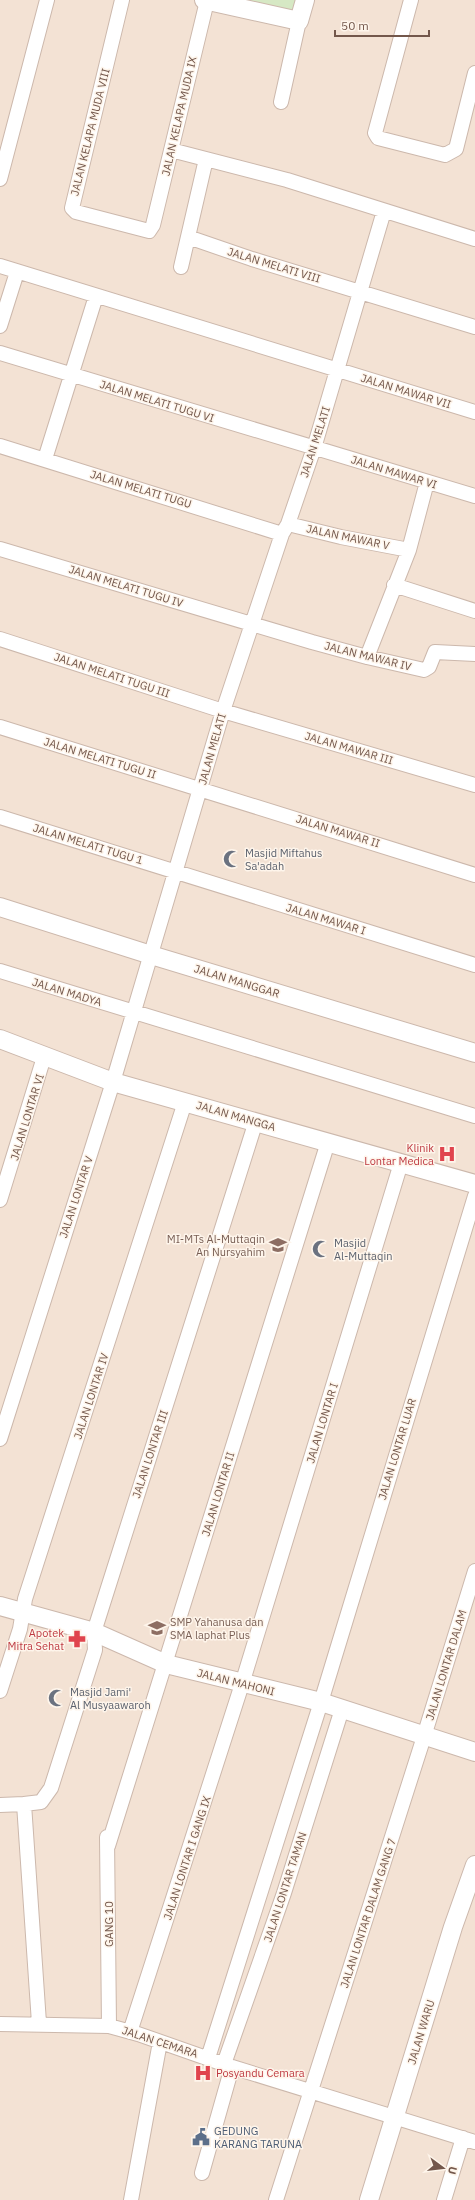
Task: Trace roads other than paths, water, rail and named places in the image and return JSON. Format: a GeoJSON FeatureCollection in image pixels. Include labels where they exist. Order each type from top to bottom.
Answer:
{"type":"FeatureCollection","features":[{"type":"Feature","properties":{"kind":"street"},"geometry":{"type":"LineString","coordinates":[[0,179],[47,0]]}},
{"type":"Feature","properties":{"kind":"street","name":"JALAN KELAPA MUDA VIII"},"geometry":{"type":"LineString","coordinates":[[122,0],[72,208],[76,212],[149,231]]}},
{"type":"Feature","properties":{"kind":"street"},"geometry":{"type":"LineString","coordinates":[[205,0],[299,21]]}},
{"type":"Feature","properties":{"kind":"street","name":"JALAN KELAPA MUDA IX"},"geometry":{"type":"LineString","coordinates":[[149,231],[153,225],[205,0]]}},
{"type":"Feature","properties":{"kind":"street"},"geometry":{"type":"LineString","coordinates":[[281,102],[305,0]]}},
{"type":"Feature","properties":{"kind":"street"},"geometry":{"type":"LineString","coordinates":[[411,0],[375,133],[378,138],[445,155],[456,150],[474,79]]}},
{"type":"Feature","properties":{"kind":"street"},"geometry":{"type":"LineString","coordinates":[[171,150],[287,180],[475,239]]}},
{"type":"Feature","properties":{"kind":"street"},"geometry":{"type":"LineString","coordinates":[[181,267],[206,159]]}},
{"type":"Feature","properties":{"kind":"street","name":"JALAN MELATI"},"geometry":{"type":"LineString","coordinates":[[151,955],[177,872],[223,711],[252,623],[314,448],[384,211]]}},
{"type":"Feature","properties":{"kind":"street","name":"JALAN MELATI VIII"},"geometry":{"type":"LineString","coordinates":[[188,237],[475,327]]}},
{"type":"Feature","properties":{"kind":"street","name":"JALAN MAWAR VII"},"geometry":{"type":"LineString","coordinates":[[0,266],[475,412]]}},
{"type":"Feature","properties":{"kind":"street"},"geometry":{"type":"LineString","coordinates":[[0,326],[17,272]]}},
{"type":"Feature","properties":{"kind":"street"},"geometry":{"type":"LineString","coordinates":[[44,459],[96,296]]}},
{"type":"Feature","properties":{"kind":"street","name":"JALAN MELATI TUGU VI"},"geometry":{"type":"LineString","coordinates":[[0,353],[314,448]]}},
{"type":"Feature","properties":{"kind":"street","name":"JALAN MELATI TUGU"},"geometry":{"type":"LineString","coordinates":[[0,446],[285,529]]}},
{"type":"Feature","properties":{"kind":"street","name":"JALAN MAWAR VI"},"geometry":{"type":"LineString","coordinates":[[314,448],[475,496]]}},
{"type":"Feature","properties":{"kind":"street"},"geometry":{"type":"LineString","coordinates":[[367,657],[409,550],[427,482]]}},
{"type":"Feature","properties":{"kind":"street","name":"JALAN MAWAR V"},"geometry":{"type":"LineString","coordinates":[[285,529],[341,537],[409,550]]}},
{"type":"Feature","properties":{"kind":"street","name":"JALAN MELATI TUGU IV"},"geometry":{"type":"LineString","coordinates":[[0,549],[252,623]]}},
{"type":"Feature","properties":{"kind":"street"},"geometry":{"type":"LineString","coordinates":[[394,585],[475,611]]}},
{"type":"Feature","properties":{"kind":"street","name":"JALAN MAWAR IV"},"geometry":{"type":"LineString","coordinates":[[252,623],[367,657],[424,670],[429,667],[435,652],[475,654]]}},
{"type":"Feature","properties":{"kind":"street","name":"JALAN MELATI TUGU III"},"geometry":{"type":"LineString","coordinates":[[0,639],[223,711]]}},
{"type":"Feature","properties":{"kind":"street","name":"JALAN MAWAR III"},"geometry":{"type":"LineString","coordinates":[[223,711],[475,785]]}},
{"type":"Feature","properties":{"kind":"street","name":"JALAN MELATI TUGU II"},"geometry":{"type":"LineString","coordinates":[[0,727],[201,788]]}},
{"type":"Feature","properties":{"kind":"street","name":"JALAN MAWAR II"},"geometry":{"type":"LineString","coordinates":[[201,788],[475,875]]}},
{"type":"Feature","properties":{"kind":"street","name":"JALAN MELATI TUGU 1"},"geometry":{"type":"LineString","coordinates":[[0,817],[177,872]]}},
{"type":"Feature","properties":{"kind":"street","name":"JALAN MAWAR I"},"geometry":{"type":"LineString","coordinates":[[177,872],[475,965]]}},
{"type":"Feature","properties":{"kind":"street","name":"JALAN MANGGAR"},"geometry":{"type":"LineString","coordinates":[[0,906],[151,955],[475,1053]]}},
{"type":"Feature","properties":{"kind":"street","name":"JALAN LONTAR V"},"geometry":{"type":"LineString","coordinates":[[0,1439],[113,1082],[151,955]]}},
{"type":"Feature","properties":{"kind":"street","name":"JALAN MADYA"},"geometry":{"type":"LineString","coordinates":[[0,971],[475,1116]]}},
{"type":"Feature","properties":{"kind":"street","name":"JALAN MANGGA"},"geometry":{"type":"LineString","coordinates":[[0,1039],[113,1082],[256,1121],[475,1184]]}},
{"type":"Feature","properties":{"kind":"street","name":"JALAN LONTAR VI"},"geometry":{"type":"LineString","coordinates":[[0,1200],[44,1057]]}},
{"type":"Feature","properties":{"kind":"street","name":"JALAN LONTAR IV"},"geometry":{"type":"LineString","coordinates":[[0,1691],[28,1592],[186,1102]]}},
{"type":"Feature","properties":{"kind":"street","name":"JALAN LONTAR III"},"geometry":{"type":"LineString","coordinates":[[24,1804],[41,1802],[51,1788],[95,1650],[94,1632],[256,1121]]}},
{"type":"Feature","properties":{"kind":"street","name":"JALAN LONTAR II"},"geometry":{"type":"LineString","coordinates":[[108,1846],[328,1142]]}},
{"type":"Feature","properties":{"kind":"street","name":"JALAN LONTAR I"},"geometry":{"type":"LineString","coordinates":[[242,1684],[402,1163]]}},
{"type":"Feature","properties":{"kind":"street","name":"JALAN LONTAR LUAR"},"geometry":{"type":"LineString","coordinates":[[321,1702],[475,1196]]}},
{"type":"Feature","properties":{"kind":"street","name":"JALAN LONTAR DALAM"},"geometry":{"type":"LineString","coordinates":[[424,1736],[475,1571]]}},
{"type":"Feature","properties":{"kind":"street","name":"JALAN MAHONI"},"geometry":{"type":"LineString","coordinates":[[0,1606],[94,1632],[166,1664],[242,1684],[321,1702],[475,1752]]}},
{"type":"Feature","properties":{"kind":"street","name":"JALAN LONTAR I GANG IX"},"geometry":{"type":"LineString","coordinates":[[130,2032],[242,1684]]}},
{"type":"Feature","properties":{"kind":"street","name":"JALAN LONTAR TAMAN"},"geometry":{"type":"LineString","coordinates":[[208,2058],[321,1702]]}},
{"type":"Feature","properties":{"kind":"street","name":"JALAN LONTAR TAMAN"},"geometry":{"type":"LineString","coordinates":[[202,2173],[228,2065],[342,1709]]}},
{"type":"Feature","properties":{"kind":"street","name":"JALAN LONTAR DALAM GANG 7"},"geometry":{"type":"LineString","coordinates":[[276,2200],[424,1736]]}},
{"type":"Feature","properties":{"kind":"street"},"geometry":{"type":"LineString","coordinates":[[0,1805],[24,1804],[39,2023]]}},
{"type":"Feature","properties":{"kind":"street","name":"GANG 10"},"geometry":{"type":"LineString","coordinates":[[105,1823],[108,1846],[109,2026]]}},
{"type":"Feature","properties":{"kind":"street","name":"JALAN WARU"},"geometry":{"type":"LineString","coordinates":[[369,2200],[453,1928],[475,1865]]}},
{"type":"Feature","properties":{"kind":"street","name":"JALAN CEMARA"},"geometry":{"type":"LineString","coordinates":[[0,2024],[39,2023],[109,2026],[395,2118],[469,2140]]}},
{"type":"Feature","properties":{"kind":"street"},"geometry":{"type":"LineString","coordinates":[[131,2200],[160,2042]]}},
{"type":"Feature","properties":{"kind":"street"},"geometry":{"type":"LineString","coordinates":[[444,2200],[458,2157],[469,2140]]}},
{"type":"Feature","properties":{"kind":"place","name":"Masjid Miftahus Sa'adah"},"geometry":{"type":"Point","coordinates":[232,859]}},
{"type":"Feature","properties":{"kind":"place","name":"Klinik Lontar Medica"},"geometry":{"type":"Point","coordinates":[447,1154]}},
{"type":"Feature","properties":{"kind":"place","name":"MI-MTs Al-Muttaqin An Nursyahim"},"geometry":{"type":"Point","coordinates":[278,1245]}},
{"type":"Feature","properties":{"kind":"place","name":"Masjid Al-Muttaqin"},"geometry":{"type":"Point","coordinates":[321,1249]}},
{"type":"Feature","properties":{"kind":"place","name":"SMP Yahanusa dan SMA laphat Plus"},"geometry":{"type":"Point","coordinates":[157,1628]}},
{"type":"Feature","properties":{"kind":"place","name":"Apotek Mitra Sehat"},"geometry":{"type":"Point","coordinates":[77,1639]}},
{"type":"Feature","properties":{"kind":"place","name":"Masjid Jami' Al Musyaawaroh"},"geometry":{"type":"Point","coordinates":[57,1698]}},
{"type":"Feature","properties":{"kind":"place","name":"Posyandu Cemara"},"geometry":{"type":"Point","coordinates":[203,2073]}},
{"type":"Feature","properties":{"kind":"place","name":"GEDUNG KARANG TARUNA"},"geometry":{"type":"Point","coordinates":[201,2137]}}]}
